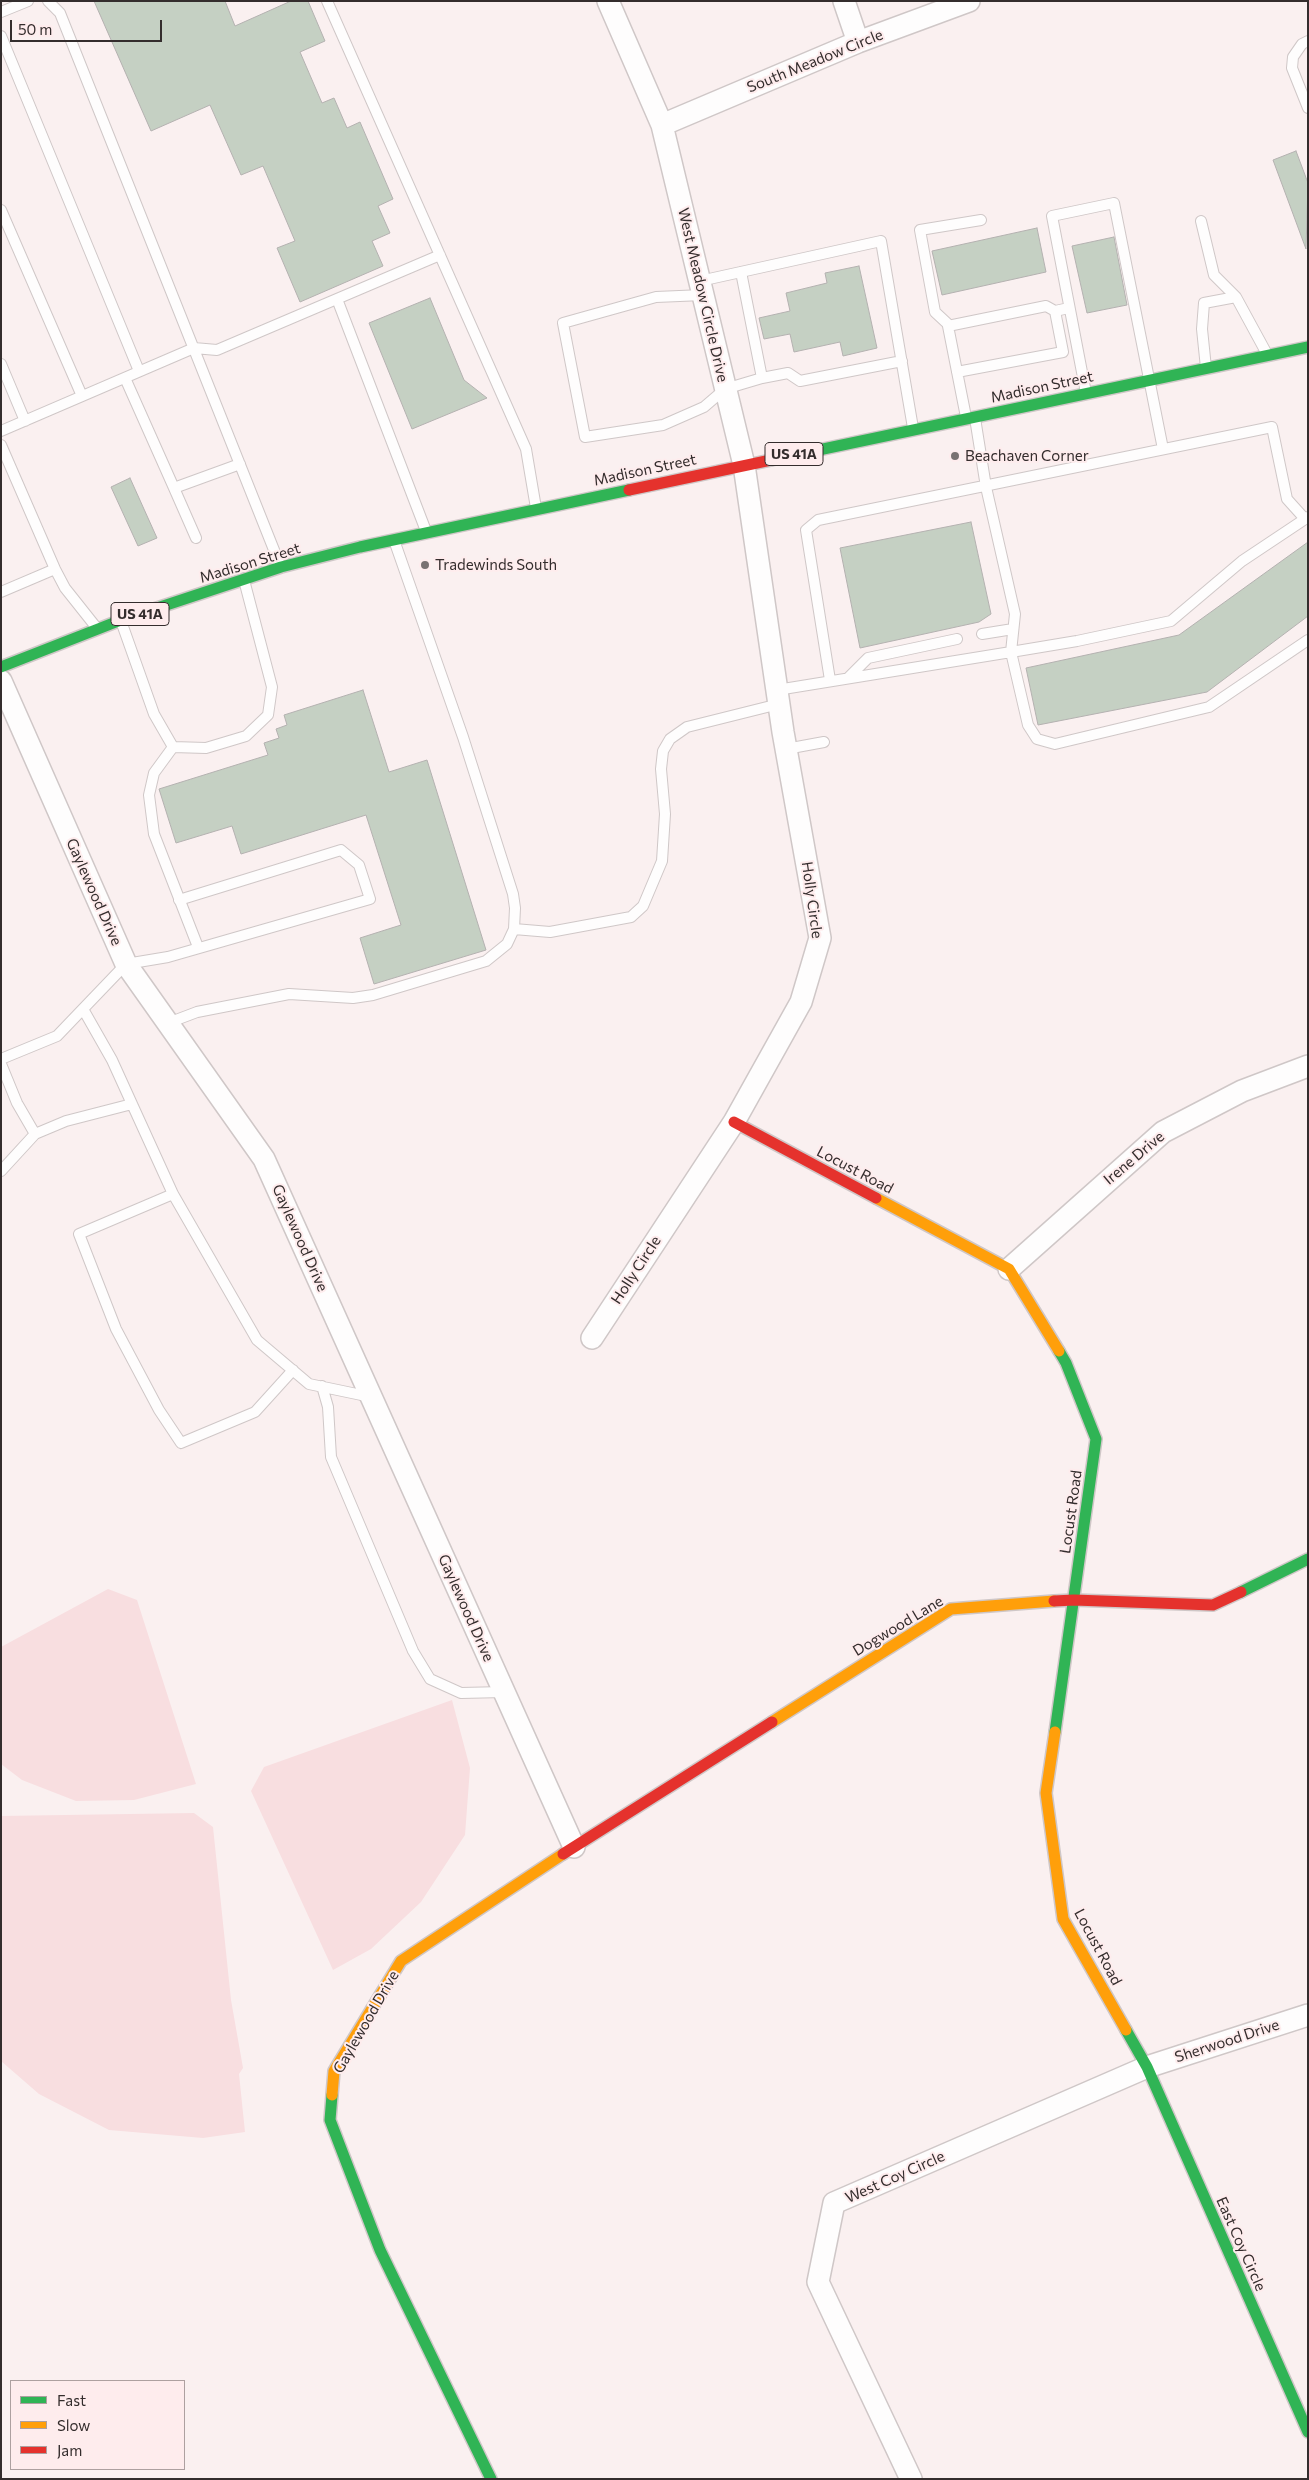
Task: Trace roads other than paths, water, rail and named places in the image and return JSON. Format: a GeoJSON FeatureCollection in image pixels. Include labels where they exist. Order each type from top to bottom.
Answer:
{"type":"FeatureCollection","features":[{"type":"Feature","properties":{"kind":"street","name":"West Meadow Circle Drive"},"geometry":{"type":"LineString","coordinates":[[608,1],[662,125],[744,465]]}},
{"type":"Feature","properties":{"kind":"street"},"geometry":{"type":"LineString","coordinates":[[844,1],[858,42]]}},
{"type":"Feature","properties":{"kind":"street","name":"South Meadow Circle"},"geometry":{"type":"LineString","coordinates":[[662,125],[858,42],[924,9],[969,1]]}},
{"type":"Feature","properties":{"kind":"street","name":"Madison Street"},"geometry":{"type":"LineString","coordinates":[[1,667],[121,620],[281,567],[426,532],[1307,348]]}},
{"type":"Feature","properties":{"kind":"street","name":"Holly Circle"},"geometry":{"type":"LineString","coordinates":[[592,1338],[734,1122],[801,1002],[820,938],[786,749],[744,465]]}},
{"type":"Feature","properties":{"kind":"street","name":"Gaylewood Drive"},"geometry":{"type":"LineString","coordinates":[[1,681],[126,964],[264,1159],[574,1847],[401,1961],[334,2071],[330,2120],[380,2250],[491,2479]]}},
{"type":"Feature","properties":{"kind":"street","name":"Irene Drive"},"geometry":{"type":"LineString","coordinates":[[1008,1268],[1163,1132],[1242,1091],[1308,1066]]}},
{"type":"Feature","properties":{"kind":"street","name":"Locust Road"},"geometry":{"type":"LineString","coordinates":[[734,1122],[1008,1268],[1066,1363],[1096,1439],[1046,1793],[1063,1919],[1147,2067]]}},
{"type":"Feature","properties":{"kind":"street","name":"Dogwood Lane"},"geometry":{"type":"LineString","coordinates":[[574,1847],[951,1609],[1074,1600],[1213,1605],[1308,1559]]}},
{"type":"Feature","properties":{"kind":"street","name":"Sherwood Drive"},"geometry":{"type":"LineString","coordinates":[[1147,2067],[1308,2015]]}},
{"type":"Feature","properties":{"kind":"street","name":"East Coy Circle"},"geometry":{"type":"LineString","coordinates":[[1147,2067],[1308,2432]]}},
{"type":"Feature","properties":{"kind":"street","name":"West Coy Circle"},"geometry":{"type":"LineString","coordinates":[[911,2479],[818,2282],[834,2203],[1147,2067]]}},
{"type":"Feature","properties":{"kind":"lane"},"geometry":{"type":"LineString","coordinates":[[1,12],[28,1]]}},
{"type":"Feature","properties":{"kind":"lane"},"geometry":{"type":"LineString","coordinates":[[48,1],[60,13],[281,567]]}},
{"type":"Feature","properties":{"kind":"lane"},"geometry":{"type":"LineString","coordinates":[[326,1],[526,449],[536,509]]}},
{"type":"Feature","properties":{"kind":"lane"},"geometry":{"type":"LineString","coordinates":[[1,36],[139,371]]}},
{"type":"Feature","properties":{"kind":"lane"},"geometry":{"type":"LineString","coordinates":[[1308,42],[1302,44],[1293,57],[1292,68],[1308,108]]}},
{"type":"Feature","properties":{"kind":"lane"},"geometry":{"type":"LineString","coordinates":[[1086,393],[1052,216],[1114,203],[1163,449]]}},
{"type":"Feature","properties":{"kind":"lane"},"geometry":{"type":"LineString","coordinates":[[1,210],[82,396]]}},
{"type":"Feature","properties":{"kind":"lane"},"geometry":{"type":"LineString","coordinates":[[981,220],[920,230],[935,312],[950,326],[957,372],[970,417],[1015,614],[1011,652],[1028,725],[1037,739],[1055,744],[1209,708],[1308,640]]}},
{"type":"Feature","properties":{"kind":"lane"},"geometry":{"type":"LineString","coordinates":[[1201,221],[1214,275],[1236,297],[1267,355]]}},
{"type":"Feature","properties":{"kind":"lane"},"geometry":{"type":"LineString","coordinates":[[902,361],[800,381],[788,373],[762,378],[725,388],[704,407],[663,425],[585,436],[563,323],[656,296],[701,288],[741,272],[880,241],[902,361],[913,429]]}},
{"type":"Feature","properties":{"kind":"lane"},"geometry":{"type":"LineString","coordinates":[[1,431],[194,348],[217,350],[440,255]]}},
{"type":"Feature","properties":{"kind":"lane"},"geometry":{"type":"LineString","coordinates":[[741,272],[762,378]]}},
{"type":"Feature","properties":{"kind":"lane"},"geometry":{"type":"LineString","coordinates":[[1206,368],[1202,329],[1204,303],[1236,297]]}},
{"type":"Feature","properties":{"kind":"lane"},"geometry":{"type":"LineString","coordinates":[[337,299],[426,532]]}},
{"type":"Feature","properties":{"kind":"lane"},"geometry":{"type":"LineString","coordinates":[[950,326],[1046,306],[1054,310],[1069,308]]}},
{"type":"Feature","properties":{"kind":"lane"},"geometry":{"type":"LineString","coordinates":[[957,372],[1063,352],[1054,310]]}},
{"type":"Feature","properties":{"kind":"lane"},"geometry":{"type":"LineString","coordinates":[[1,364],[25,421]]}},
{"type":"Feature","properties":{"kind":"lane"},"geometry":{"type":"LineString","coordinates":[[125,378],[196,538]]}},
{"type":"Feature","properties":{"kind":"lane"},"geometry":{"type":"LineString","coordinates":[[514,929],[550,932],[631,917],[643,906],[662,861],[665,814],[661,769],[663,751],[670,739],[687,727],[830,680],[1011,652],[1171,621],[1242,561],[1306,518],[1287,499],[1272,427],[818,520],[806,530],[830,680]]}},
{"type":"Feature","properties":{"kind":"lane"},"geometry":{"type":"LineString","coordinates":[[1,445],[65,588],[98,629]]}},
{"type":"Feature","properties":{"kind":"lane"},"geometry":{"type":"LineString","coordinates":[[174,488],[240,464]]}},
{"type":"Feature","properties":{"kind":"lane"},"geometry":{"type":"LineString","coordinates":[[168,1023],[197,1012],[289,994],[353,998],[373,995],[486,961],[507,944],[514,929],[515,908],[512,894],[463,737],[394,540]]}},
{"type":"Feature","properties":{"kind":"lane"},"geometry":{"type":"LineString","coordinates":[[1,592],[55,569]]}},
{"type":"Feature","properties":{"kind":"lane"},"geometry":{"type":"LineString","coordinates":[[173,747],[206,748],[246,736],[268,715],[272,687],[243,579]]}},
{"type":"Feature","properties":{"kind":"lane"},"geometry":{"type":"LineString","coordinates":[[121,620],[154,714],[173,747]]}},
{"type":"Feature","properties":{"kind":"lane"},"geometry":{"type":"LineString","coordinates":[[982,634],[1013,629]]}},
{"type":"Feature","properties":{"kind":"lane"},"geometry":{"type":"LineString","coordinates":[[848,678],[868,658],[957,639]]}},
{"type":"Feature","properties":{"kind":"lane"},"geometry":{"type":"LineString","coordinates":[[786,749],[824,742]]}},
{"type":"Feature","properties":{"kind":"lane"},"geometry":{"type":"LineString","coordinates":[[173,747],[154,773],[149,795],[154,834],[198,947]]}},
{"type":"Feature","properties":{"kind":"lane"},"geometry":{"type":"LineString","coordinates":[[1,1059],[57,1036],[126,964],[168,957],[370,899],[359,865],[341,850],[179,900]]}},
{"type":"Feature","properties":{"kind":"lane"},"geometry":{"type":"LineString","coordinates":[[83,1009],[112,1060],[173,1194],[257,1340],[309,1384],[372,1398]]}},
{"type":"Feature","properties":{"kind":"lane"},"geometry":{"type":"LineString","coordinates":[[1,1064],[17,1103],[35,1134]]}},
{"type":"Feature","properties":{"kind":"lane"},"geometry":{"type":"LineString","coordinates":[[1,1171],[35,1134],[66,1121],[132,1104]]}},
{"type":"Feature","properties":{"kind":"lane"},"geometry":{"type":"LineString","coordinates":[[173,1194],[79,1234],[116,1328],[159,1410],[181,1444],[255,1412],[293,1370]]}},
{"type":"Feature","properties":{"kind":"lane"},"geometry":{"type":"LineString","coordinates":[[322,1386],[328,1407],[331,1457],[413,1651],[430,1679],[461,1693],[504,1692]]}},
{"type":"Feature","properties":{"kind":"place","name":"Beachaven Corner"},"geometry":{"type":"Point","coordinates":[955,456]}},
{"type":"Feature","properties":{"kind":"place","name":"Tradewinds South"},"geometry":{"type":"Point","coordinates":[425,565]}}]}
